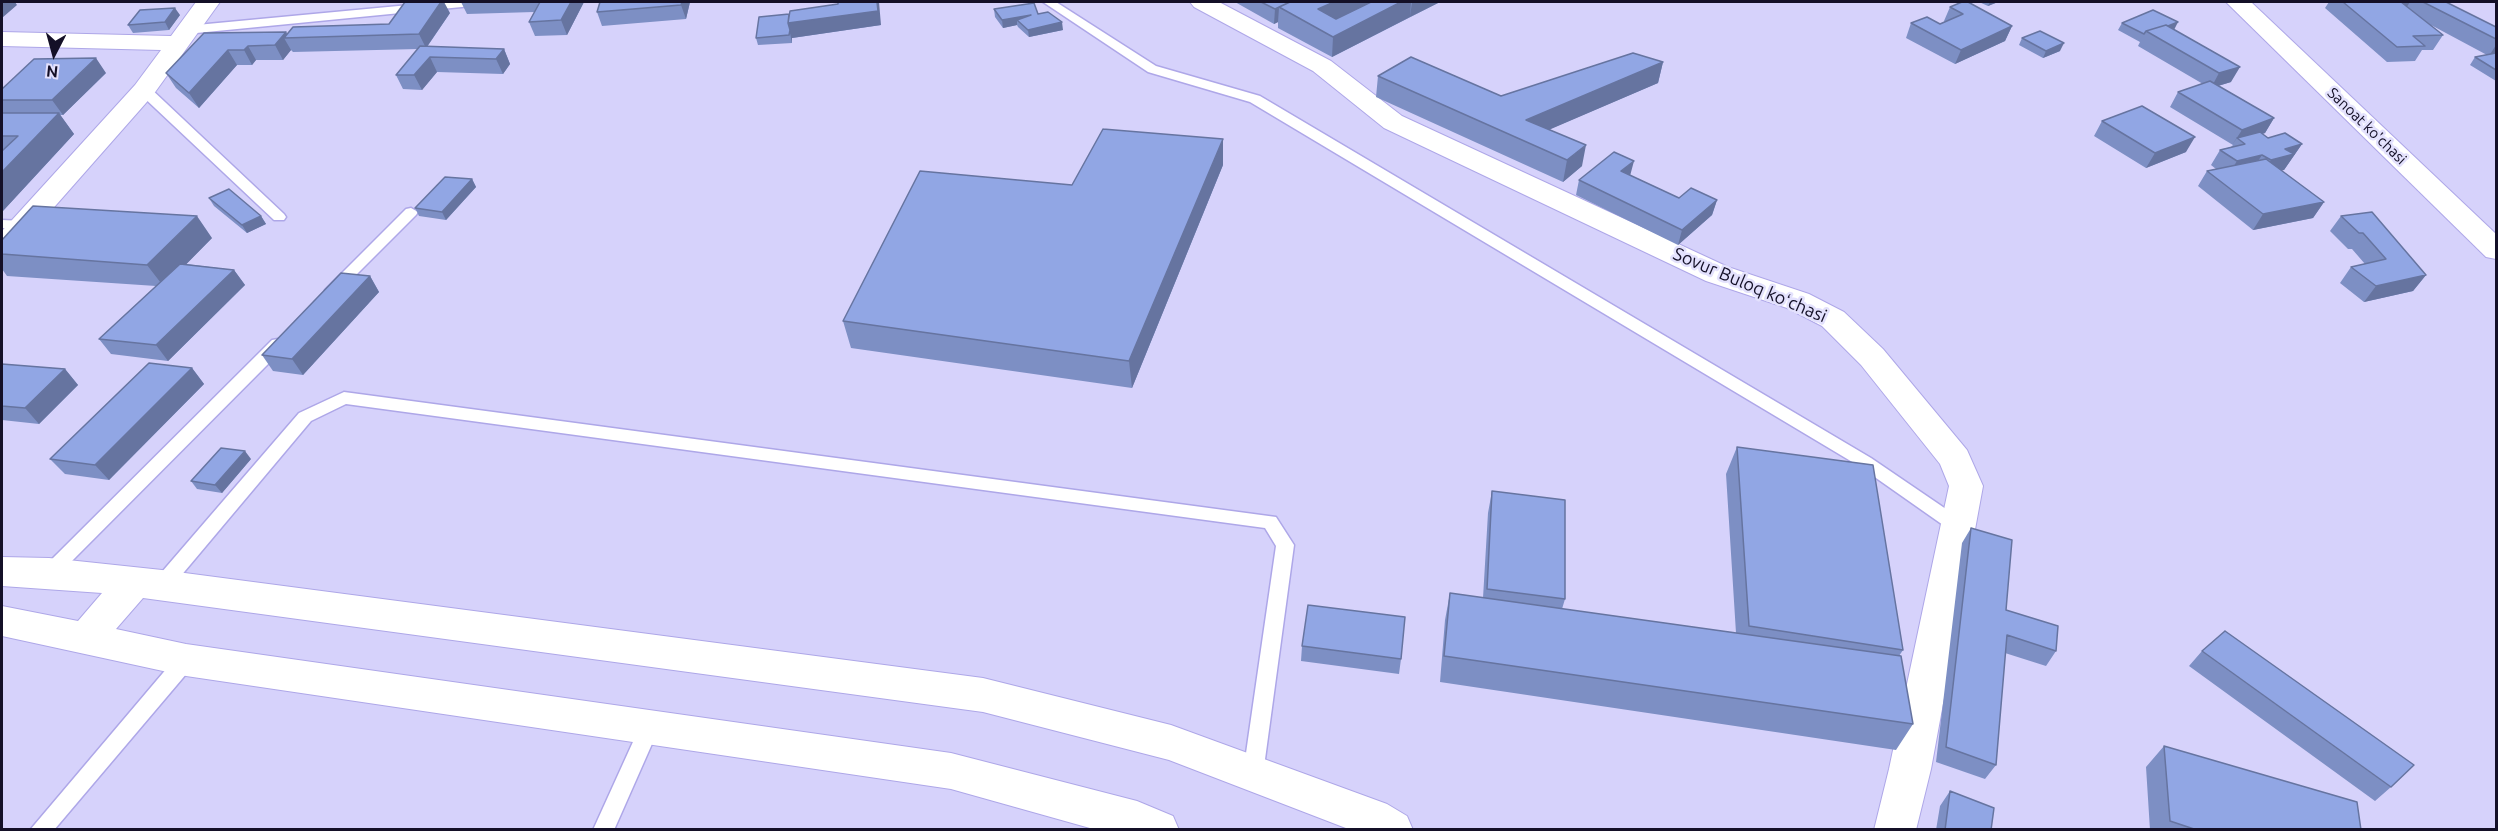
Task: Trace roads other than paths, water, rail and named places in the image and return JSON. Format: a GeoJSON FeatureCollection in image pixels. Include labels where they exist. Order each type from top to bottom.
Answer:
{"type":"FeatureCollection","features":[{"type":"Feature","properties":{"kind":"street"},"geometry":{"type":"LineString","coordinates":[[2,248],[12,224],[144,90],[181,36],[208,2]]}},
{"type":"Feature","properties":{"kind":"street","name":"Sovur Buloq koʻchasi"},"geometry":{"type":"LineString","coordinates":[[1202,2],[1322,66],[1393,122],[1717,274],[1798,301],[1833,319],[1872,357],[1955,459],[1966,486],[1910,769],[1895,830]]}},
{"type":"Feature","properties":{"kind":"street","name":"Sanoat ko'chasi"},"geometry":{"type":"LineString","coordinates":[[2238,2],[2496,250]]}},
{"type":"Feature","properties":{"kind":"street"},"geometry":{"type":"LineString","coordinates":[[2,39],[181,36]]}},
{"type":"Feature","properties":{"kind":"street"},"geometry":{"type":"LineString","coordinates":[[2,572],[49,573],[148,583],[983,695],[1171,743],[1372,818],[1392,830]]}},
{"type":"Feature","properties":{"kind":"street"},"geometry":{"type":"LineString","coordinates":[[87,637],[148,583]]}},
{"type":"Feature","properties":{"kind":"street"},"geometry":{"type":"LineString","coordinates":[[3,623],[87,637],[186,660],[951,771],[1137,821],[1158,830]]}},
{"type":"Feature","properties":{"kind":"lane"},"geometry":{"type":"LineString","coordinates":[[181,36],[472,2]]}},
{"type":"Feature","properties":{"kind":"lane"},"geometry":{"type":"LineString","coordinates":[[1049,2],[1152,69],[1255,99],[1865,462],[1959,527]]}},
{"type":"Feature","properties":{"kind":"lane"},"geometry":{"type":"LineString","coordinates":[[144,90],[279,217]]}},
{"type":"Feature","properties":{"kind":"lane"},"geometry":{"type":"LineString","coordinates":[[318,304],[411,212]]}},
{"type":"Feature","properties":{"kind":"lane"},"geometry":{"type":"LineString","coordinates":[[49,573],[293,329]]}},
{"type":"Feature","properties":{"kind":"lane"},"geometry":{"type":"LineString","coordinates":[[148,583],[305,417],[344,398],[1270,522],[1285,545],[1253,774]]}},
{"type":"Feature","properties":{"kind":"lane"},"geometry":{"type":"LineString","coordinates":[[40,830],[186,660]]}},
{"type":"Feature","properties":{"kind":"lane"},"geometry":{"type":"LineString","coordinates":[[603,830],[649,728]]}}]}
